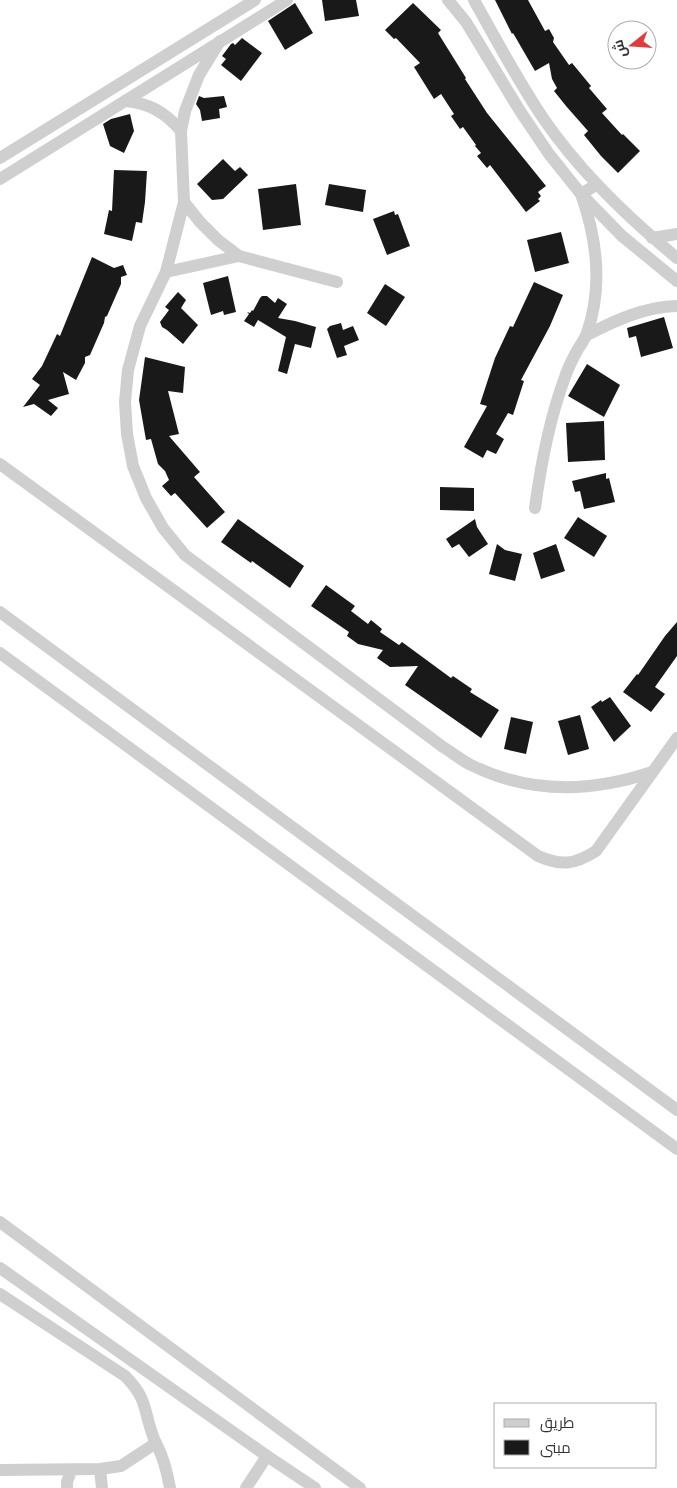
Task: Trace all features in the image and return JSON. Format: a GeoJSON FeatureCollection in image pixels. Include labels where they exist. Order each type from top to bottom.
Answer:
{"type":"FeatureCollection","features":[{"type":"Feature","properties":{"kind":"street"},"geometry":{"type":"LineString","coordinates":[[0,158],[255,0]]}},
{"type":"Feature","properties":{"kind":"street"},"geometry":{"type":"LineString","coordinates":[[448,0],[466,22],[520,111],[549,154],[580,194],[622,236],[677,281]]}},
{"type":"Feature","properties":{"kind":"street"},"geometry":{"type":"LineString","coordinates":[[474,0],[543,119],[568,153],[596,184],[652,238],[677,258]]}},
{"type":"Feature","properties":{"kind":"street"},"geometry":{"type":"LineString","coordinates":[[0,179],[282,1]]}},
{"type":"Feature","properties":{"kind":"street"},"geometry":{"type":"LineString","coordinates":[[220,41],[199,75],[188,102],[181,131],[184,202],[166,272],[140,326],[128,370],[125,402],[127,434],[134,466],[146,498],[163,528],[185,556],[443,747],[468,763],[493,774],[519,782],[559,788],[600,786],[626,781],[652,772]]}},
{"type":"Feature","properties":{"kind":"street"},"geometry":{"type":"LineString","coordinates":[[125,101],[140,102],[152,106],[163,112],[181,131]]}},
{"type":"Feature","properties":{"kind":"street"},"geometry":{"type":"LineString","coordinates":[[580,194],[596,184]]}},
{"type":"Feature","properties":{"kind":"street"},"geometry":{"type":"LineString","coordinates":[[535,508],[541,463],[551,419],[565,376],[576,352],[587,335],[593,312],[596,288],[594,240],[589,217],[580,194]]}},
{"type":"Feature","properties":{"kind":"street"},"geometry":{"type":"LineString","coordinates":[[184,202],[218,240],[239,256],[337,282]]}},
{"type":"Feature","properties":{"kind":"street"},"geometry":{"type":"LineString","coordinates":[[652,238],[677,234]]}},
{"type":"Feature","properties":{"kind":"street"},"geometry":{"type":"LineString","coordinates":[[166,272],[239,256]]}},
{"type":"Feature","properties":{"kind":"street"},"geometry":{"type":"LineString","coordinates":[[587,335],[627,316],[648,309],[677,306]]}},
{"type":"Feature","properties":{"kind":"street"},"geometry":{"type":"LineString","coordinates":[[0,464],[538,856],[552,862],[568,863],[583,859],[596,851],[677,738]]}},
{"type":"Feature","properties":{"kind":"street"},"geometry":{"type":"LineString","coordinates":[[0,612],[677,1110]]}},
{"type":"Feature","properties":{"kind":"street"},"geometry":{"type":"LineString","coordinates":[[0,653],[677,1149]]}},
{"type":"Feature","properties":{"kind":"street"},"geometry":{"type":"LineString","coordinates":[[0,1222],[360,1488]]}},
{"type":"Feature","properties":{"kind":"street"},"geometry":{"type":"LineString","coordinates":[[0,1268],[309,1487]]}},
{"type":"Feature","properties":{"kind":"street"},"geometry":{"type":"LineString","coordinates":[[0,1294],[125,1376],[141,1396],[163,1460],[170,1488]]}},
{"type":"Feature","properties":{"kind":"street"},"geometry":{"type":"LineString","coordinates":[[0,1470],[41,1469],[71,1471],[121,1466],[156,1443]]}},
{"type":"Feature","properties":{"kind":"street"},"geometry":{"type":"LineString","coordinates":[[246,1488],[267,1456]]}},
{"type":"Feature","properties":{"kind":"street"},"geometry":{"type":"LineString","coordinates":[[100,1469],[102,1488]]}},
{"type":"Feature","properties":{"kind":"street"},"geometry":{"type":"LineString","coordinates":[[67,1488],[71,1471]]}},
{"type":"Feature","properties":{"kind":"building"},"geometry":{"type":"Polygon","coordinates":[[[322,0],[356,0],[359,16],[325,21],[322,0]]]}},
{"type":"Feature","properties":{"kind":"building"},"geometry":{"type":"Polygon","coordinates":[[[495,0],[528,0],[545,31],[549,29],[554,38],[553,42],[569,65],[572,63],[591,86],[589,88],[607,109],[602,113],[640,151],[618,173],[584,135],[588,131],[554,91],[557,88],[552,79],[549,63],[535,71],[512,34],[495,0]]]}},
{"type":"Feature","properties":{"kind":"building"},"geometry":{"type":"Polygon","coordinates":[[[295,3],[313,33],[285,50],[268,21],[295,3]]]}},
{"type":"Feature","properties":{"kind":"building"},"geometry":{"type":"Polygon","coordinates":[[[413,3],[441,30],[438,33],[487,113],[546,186],[538,192],[541,196],[538,199],[540,201],[526,212],[490,165],[487,168],[477,156],[481,153],[463,127],[460,129],[451,116],[454,114],[441,94],[434,99],[414,67],[420,63],[396,38],[394,39],[385,30],[413,3]]]}},
{"type":"Feature","properties":{"kind":"building"},"geometry":{"type":"Polygon","coordinates":[[[242,38],[262,53],[241,81],[221,65],[226,59],[222,56],[231,44],[235,45],[242,38]]]}},
{"type":"Feature","properties":{"kind":"building"},"geometry":{"type":"Polygon","coordinates":[[[199,96],[204,98],[224,96],[227,107],[219,109],[220,118],[202,121],[200,110],[196,104],[199,96]]]}},
{"type":"Feature","properties":{"kind":"building"},"geometry":{"type":"Polygon","coordinates":[[[130,114],[134,131],[124,153],[110,146],[103,124],[111,119],[130,114]]]}},
{"type":"Feature","properties":{"kind":"building"},"geometry":{"type":"Polygon","coordinates":[[[223,159],[235,171],[240,167],[248,175],[223,199],[212,200],[197,184],[223,159]]]}},
{"type":"Feature","properties":{"kind":"building"},"geometry":{"type":"Polygon","coordinates":[[[114,170],[147,171],[142,223],[136,222],[132,241],[104,234],[109,210],[112,211],[114,170]]]}},
{"type":"Feature","properties":{"kind":"building"},"geometry":{"type":"Polygon","coordinates":[[[296,184],[301,225],[263,230],[258,189],[296,184]]]}},
{"type":"Feature","properties":{"kind":"building"},"geometry":{"type":"Polygon","coordinates":[[[329,184],[366,190],[363,212],[325,205],[329,184]]]}},
{"type":"Feature","properties":{"kind":"building"},"geometry":{"type":"Polygon","coordinates":[[[394,211],[395,215],[398,214],[410,246],[387,255],[373,219],[394,211]]]}},
{"type":"Feature","properties":{"kind":"building"},"geometry":{"type":"Polygon","coordinates":[[[561,232],[569,263],[535,272],[527,240],[561,232]]]}},
{"type":"Feature","properties":{"kind":"building"},"geometry":{"type":"Polygon","coordinates":[[[92,257],[114,268],[123,265],[127,275],[121,277],[121,284],[104,323],[90,355],[85,357],[85,363],[76,380],[63,372],[69,394],[48,400],[58,408],[51,416],[34,404],[23,407],[40,385],[32,379],[42,366],[57,334],[60,336],[92,257]]]}},
{"type":"Feature","properties":{"kind":"building"},"geometry":{"type":"Polygon","coordinates":[[[228,276],[236,312],[224,315],[223,311],[211,315],[203,283],[228,276]]]}},
{"type":"Feature","properties":{"kind":"building"},"geometry":{"type":"Polygon","coordinates":[[[534,282],[563,295],[550,326],[521,380],[524,381],[513,415],[508,413],[496,434],[504,439],[496,454],[487,450],[483,458],[464,447],[487,406],[480,404],[495,358],[510,326],[513,327],[534,282]]]}},
{"type":"Feature","properties":{"kind":"building"},"geometry":{"type":"Polygon","coordinates":[[[385,284],[405,297],[386,326],[367,313],[385,284]]]}},
{"type":"Feature","properties":{"kind":"building"},"geometry":{"type":"Polygon","coordinates":[[[178,292],[186,300],[181,308],[198,325],[183,344],[162,327],[160,322],[169,310],[165,307],[178,292]]]}},
{"type":"Feature","properties":{"kind":"building"},"geometry":{"type":"Polygon","coordinates":[[[262,296],[267,296],[275,303],[278,298],[287,304],[278,318],[316,327],[311,348],[295,344],[287,374],[278,371],[286,337],[258,320],[254,327],[244,321],[249,314],[247,312],[253,311],[262,296]]]}},
{"type":"Feature","properties":{"kind":"building"},"geometry":{"type":"Polygon","coordinates":[[[664,317],[673,348],[641,357],[636,336],[629,338],[627,328],[664,317]]]}},
{"type":"Feature","properties":{"kind":"building"},"geometry":{"type":"Polygon","coordinates":[[[341,323],[343,330],[353,326],[359,340],[344,346],[347,355],[337,358],[327,329],[330,326],[341,323]]]}},
{"type":"Feature","properties":{"kind":"building"},"geometry":{"type":"Polygon","coordinates":[[[145,357],[185,367],[183,393],[168,391],[179,434],[169,436],[200,472],[194,477],[225,512],[207,528],[175,493],[171,496],[162,486],[169,480],[165,471],[158,464],[151,439],[146,440],[139,400],[145,357]]]}},
{"type":"Feature","properties":{"kind":"building"},"geometry":{"type":"Polygon","coordinates":[[[587,364],[620,385],[604,417],[568,396],[587,364]]]}},
{"type":"Feature","properties":{"kind":"building"},"geometry":{"type":"Polygon","coordinates":[[[604,421],[605,460],[568,462],[566,423],[604,421]]]}},
{"type":"Feature","properties":{"kind":"building"},"geometry":{"type":"Polygon","coordinates":[[[606,473],[606,479],[609,478],[615,502],[584,509],[580,491],[575,492],[572,481],[606,473]]]}},
{"type":"Feature","properties":{"kind":"building"},"geometry":{"type":"Polygon","coordinates":[[[440,487],[474,488],[474,511],[440,510],[440,487]]]}},
{"type":"Feature","properties":{"kind":"building"},"geometry":{"type":"Polygon","coordinates":[[[578,517],[607,536],[594,557],[564,538],[578,517]]]}},
{"type":"Feature","properties":{"kind":"building"},"geometry":{"type":"Polygon","coordinates":[[[238,519],[304,566],[290,588],[221,542],[238,519]]]}},
{"type":"Feature","properties":{"kind":"building"},"geometry":{"type":"Polygon","coordinates":[[[475,519],[477,527],[488,544],[469,557],[459,544],[452,548],[446,539],[475,519]]]}},
{"type":"Feature","properties":{"kind":"building"},"geometry":{"type":"Polygon","coordinates":[[[497,544],[505,550],[522,554],[515,581],[489,574],[497,544]]]}},
{"type":"Feature","properties":{"kind":"building"},"geometry":{"type":"Polygon","coordinates":[[[556,544],[565,571],[541,579],[533,553],[556,544]]]}},
{"type":"Feature","properties":{"kind":"building"},"geometry":{"type":"Polygon","coordinates":[[[326,585],[355,606],[351,611],[368,624],[371,620],[382,629],[380,632],[399,645],[402,642],[451,678],[453,676],[472,689],[470,692],[499,710],[481,738],[405,685],[418,666],[390,667],[377,658],[383,650],[358,644],[347,636],[349,632],[311,606],[326,585]]]}},
{"type":"Feature","properties":{"kind":"building"},"geometry":{"type":"Polygon","coordinates":[[[677,622],[677,656],[655,687],[665,694],[651,712],[623,692],[677,622]]]}},
{"type":"Feature","properties":{"kind":"building"},"geometry":{"type":"Polygon","coordinates":[[[610,697],[631,726],[614,742],[591,707],[601,700],[602,702],[610,697]]]}},
{"type":"Feature","properties":{"kind":"building"},"geometry":{"type":"Polygon","coordinates":[[[580,715],[589,749],[568,755],[558,721],[580,715]]]}},
{"type":"Feature","properties":{"kind":"building"},"geometry":{"type":"Polygon","coordinates":[[[511,717],[533,722],[526,754],[504,749],[511,717]]]}}]}
